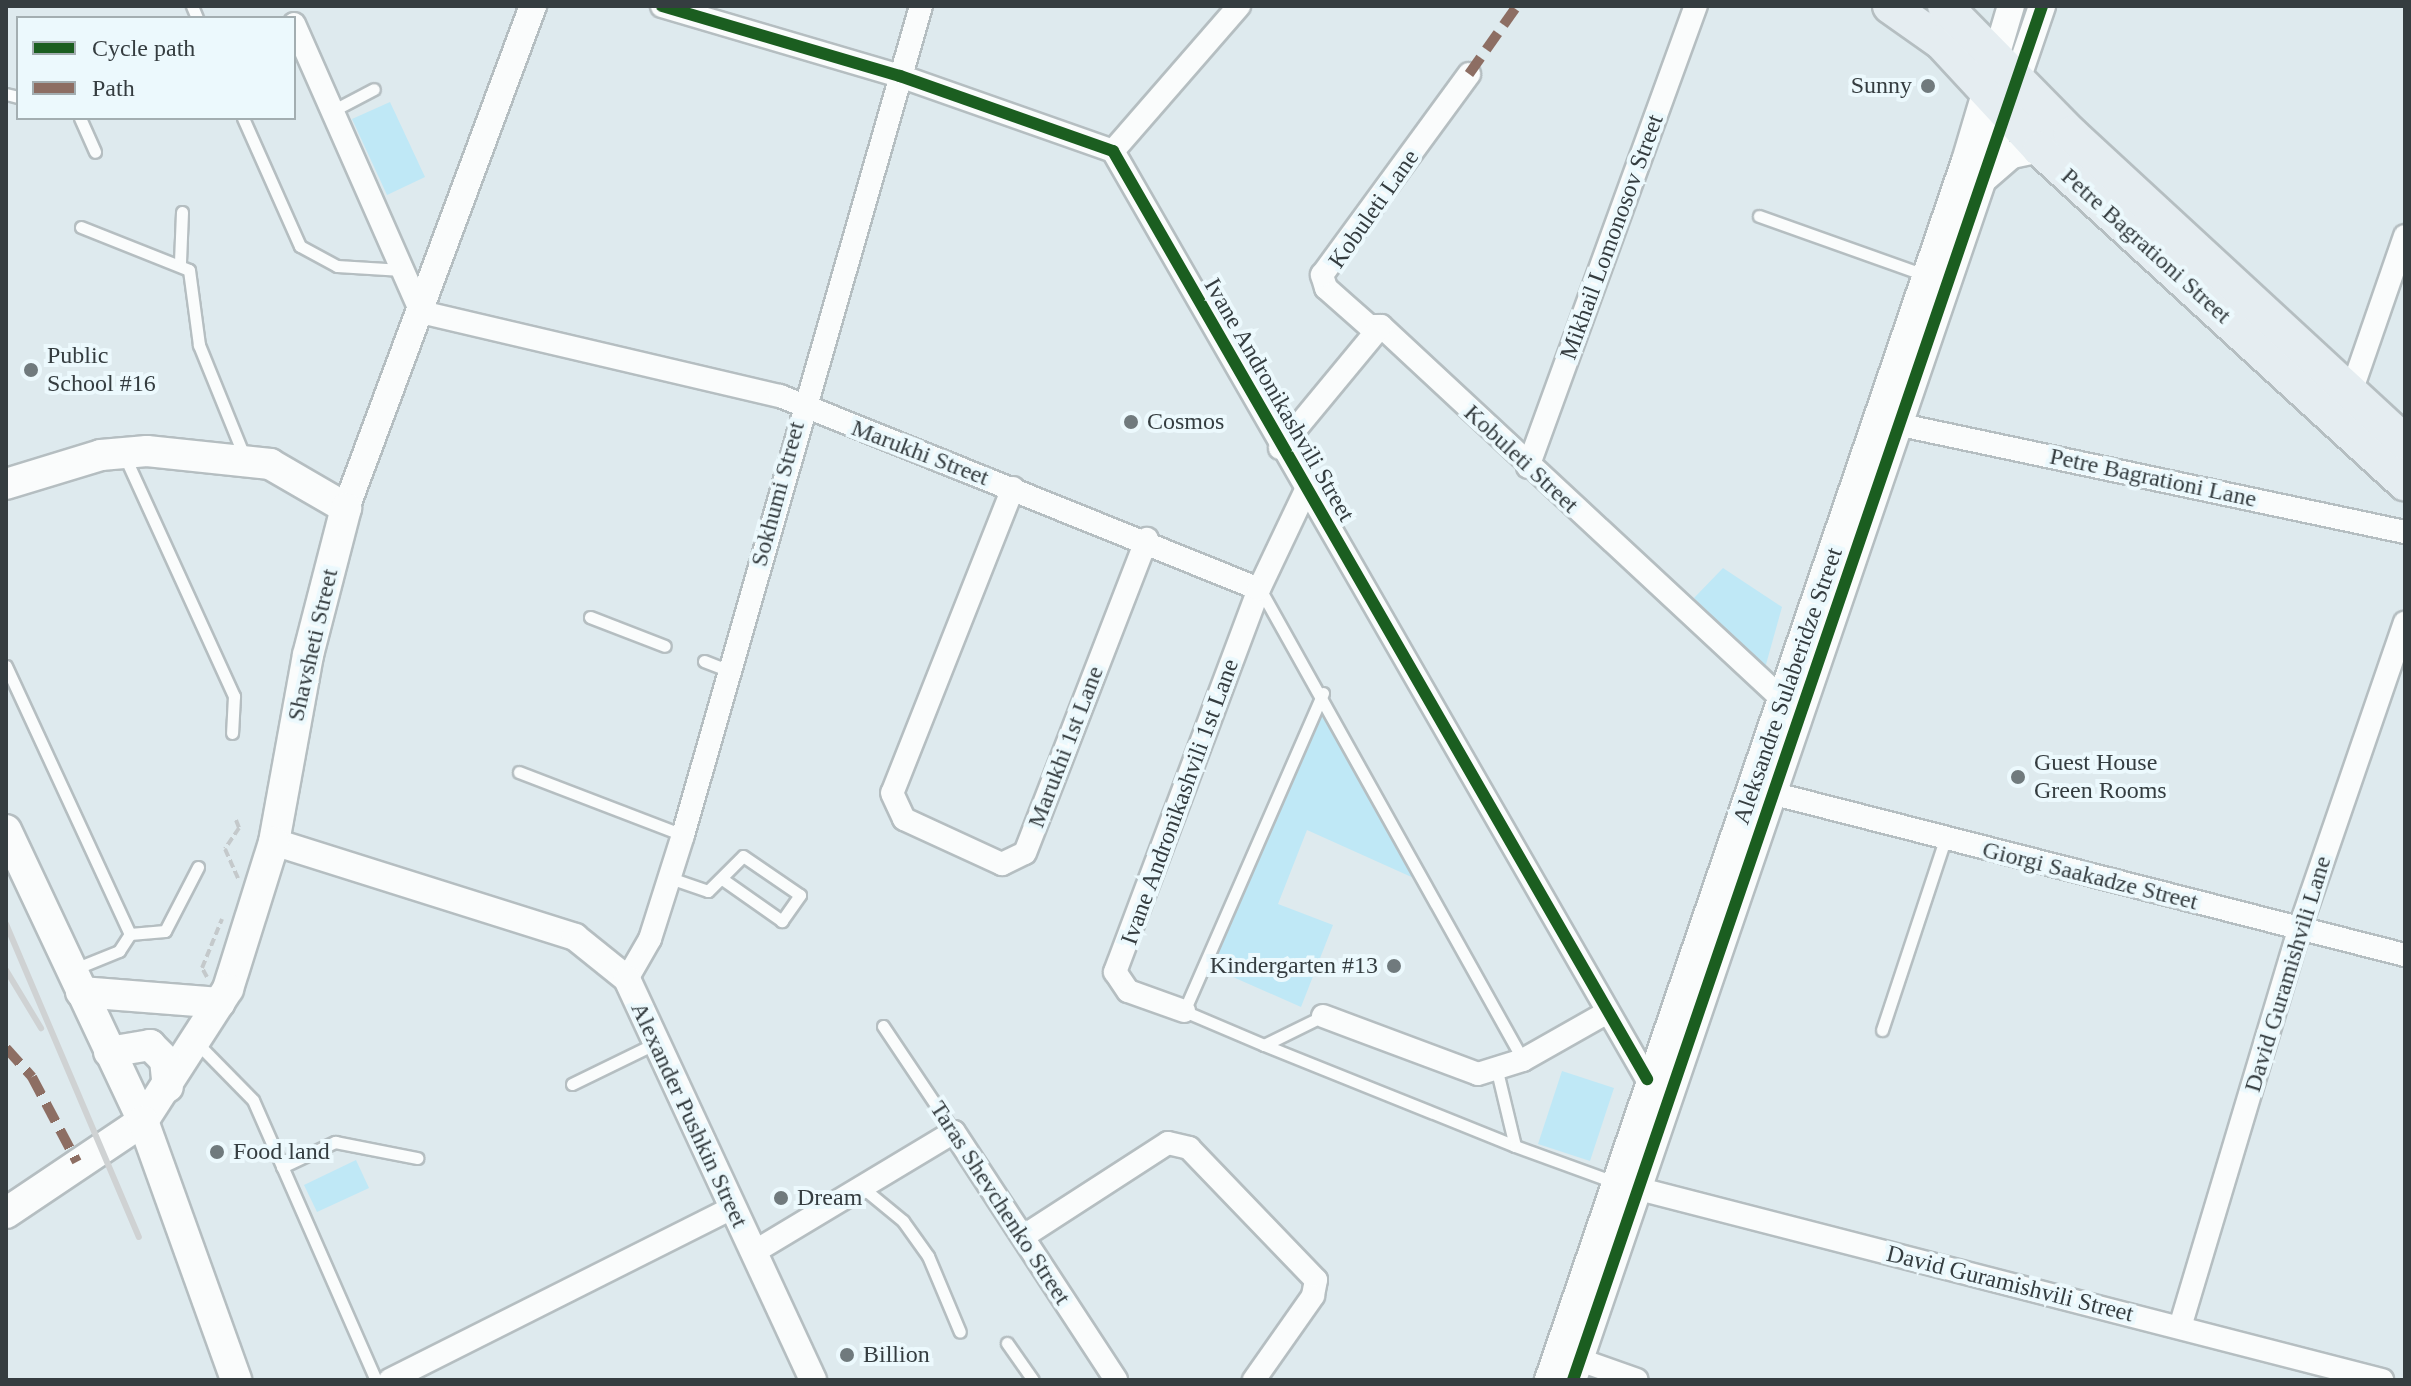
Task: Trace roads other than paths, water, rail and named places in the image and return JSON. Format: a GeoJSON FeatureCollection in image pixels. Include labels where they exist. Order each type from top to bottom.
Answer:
{"type":"FeatureCollection","features":[{"type":"Feature","properties":{"kind":"main road","name":"Petre Bagrationi Street"},"geometry":{"type":"LineString","coordinates":[[1890,6],[1941,42],[2040,149],[2405,483]]}},
{"type":"Feature","properties":{"kind":"main road","name":"Petre Bagrationi Street"},"geometry":{"type":"LineString","coordinates":[[1945,6],[2405,442]]}},
{"type":"Feature","properties":{"kind":"main road"},"geometry":{"type":"LineString","coordinates":[[6,484],[123,453],[246,461],[270,464],[346,508]]}},
{"type":"Feature","properties":{"kind":"main road","name":"Shavsheti Street"},"geometry":{"type":"LineString","coordinates":[[6,1213],[143,1121],[198,1044],[220,1003],[274,842],[308,655],[346,508]]}},
{"type":"Feature","properties":{"kind":"main road"},"geometry":{"type":"LineString","coordinates":[[6,830],[143,1121],[236,1380]]}},
{"type":"Feature","properties":{"kind":"main road"},"geometry":{"type":"LineString","coordinates":[[76,981],[220,1003]]}},
{"type":"Feature","properties":{"kind":"main road"},"geometry":{"type":"LineString","coordinates":[[109,1052],[150,1045],[165,1060],[168,1087]]}},
{"type":"Feature","properties":{"kind":"street","name":"Shavsheti Street"},"geometry":{"type":"LineString","coordinates":[[346,508],[533,6]]}},
{"type":"Feature","properties":{"kind":"street"},"geometry":{"type":"LineString","coordinates":[[662,6],[900,76],[1113,151],[1239,6]]}},
{"type":"Feature","properties":{"kind":"street","name":"Sokhumi Street"},"geometry":{"type":"LineString","coordinates":[[627,979],[670,878],[683,835],[802,404],[921,6]]}},
{"type":"Feature","properties":{"kind":"street","name":"Mikhail Lomonosov Street"},"geometry":{"type":"LineString","coordinates":[[1528,467],[1696,6]]}},
{"type":"Feature","properties":{"kind":"street","name":"Aleksandre Sulaberidze Street"},"geometry":{"type":"LineString","coordinates":[[1577,1370],[1626,1186],[1647,1079],[1925,275],[1995,101],[2006,66],[2011,6]]}},
{"type":"Feature","properties":{"kind":"street","name":"Aleksandre Sulaberidze Street"},"geometry":{"type":"LineString","coordinates":[[2006,66],[2042,6]]}},
{"type":"Feature","properties":{"kind":"street"},"geometry":{"type":"LineString","coordinates":[[296,36],[421,312]]}},
{"type":"Feature","properties":{"kind":"street","name":"Kobuleti Lane"},"geometry":{"type":"LineString","coordinates":[[1381,326],[1358,316],[1322,275],[1469,74]]}},
{"type":"Feature","properties":{"kind":"street","name":"Aleksandre Sulaberidze Street"},"geometry":{"type":"LineString","coordinates":[[1548,1380],[1626,1186],[1775,794],[1982,181],[1995,101]]}},
{"type":"Feature","properties":{"kind":"street"},"geometry":{"type":"LineString","coordinates":[[1982,181],[2012,155],[2040,149]]}},
{"type":"Feature","properties":{"kind":"street","name":"Ivane Andronikashvili Street"},"geometry":{"type":"LineString","coordinates":[[1113,151],[1305,492],[1647,1079]]}},
{"type":"Feature","properties":{"kind":"street"},"geometry":{"type":"LineString","coordinates":[[2351,392],[2405,236]]}},
{"type":"Feature","properties":{"kind":"street","name":"Marukhi Street"},"geometry":{"type":"LineString","coordinates":[[421,312],[802,404],[1147,539],[1259,589]]}},
{"type":"Feature","properties":{"kind":"street"},"geometry":{"type":"LineString","coordinates":[[1280,448],[1381,326]]}},
{"type":"Feature","properties":{"kind":"street","name":"Kobuleti Street"},"geometry":{"type":"LineString","coordinates":[[1381,326],[1528,467],[1780,697]]}},
{"type":"Feature","properties":{"kind":"street","name":"Petre Bagrationi Lane"},"geometry":{"type":"LineString","coordinates":[[1901,425],[2405,532]]}},
{"type":"Feature","properties":{"kind":"street","name":"Marukhi 1st Lane"},"geometry":{"type":"LineString","coordinates":[[1013,488],[892,793],[904,819],[1002,864],[1025,853],[1147,539]]}},
{"type":"Feature","properties":{"kind":"street"},"geometry":{"type":"LineString","coordinates":[[1259,589],[1305,492]]}},
{"type":"Feature","properties":{"kind":"street","name":"Ivane Andronikashvili 1st Lane"},"geometry":{"type":"LineString","coordinates":[[1184,1011],[1128,991],[1115,972],[1259,589]]}},
{"type":"Feature","properties":{"kind":"street","name":"David Guramishvili Lane"},"geometry":{"type":"LineString","coordinates":[[2180,1327],[2299,930],[2405,623]]}},
{"type":"Feature","properties":{"kind":"street","name":"Giorgi Saakadze Street"},"geometry":{"type":"LineString","coordinates":[[1775,794],[2405,955]]}},
{"type":"Feature","properties":{"kind":"street","name":"Alexander Pushkin Street"},"geometry":{"type":"LineString","coordinates":[[274,842],[575,937],[627,979],[813,1380]]}},
{"type":"Feature","properties":{"kind":"street"},"geometry":{"type":"LineString","coordinates":[[1323,1016],[1462,1073],[1497,1071],[1523,1060],[1606,1013]]}},
{"type":"Feature","properties":{"kind":"street"},"geometry":{"type":"LineString","coordinates":[[754,1252],[954,1132]]}},
{"type":"Feature","properties":{"kind":"street","name":"Taras Shevchenko Street"},"geometry":{"type":"LineString","coordinates":[[954,1132],[1116,1380]]}},
{"type":"Feature","properties":{"kind":"street"},"geometry":{"type":"LineString","coordinates":[[1024,1236],[1168,1143],[1189,1148],[1316,1280],[1313,1296],[1254,1380]]}},
{"type":"Feature","properties":{"kind":"street","name":"David Guramishvili Street"},"geometry":{"type":"LineString","coordinates":[[1626,1186],[2382,1380]]}},
{"type":"Feature","properties":{"kind":"street"},"geometry":{"type":"LineString","coordinates":[[390,1380],[732,1208]]}},
{"type":"Feature","properties":{"kind":"street"},"geometry":{"type":"LineString","coordinates":[[1577,1370],[1637,1380]]}},
{"type":"Feature","properties":{"kind":"lane"},"geometry":{"type":"LineString","coordinates":[[332,111],[374,89]]}},
{"type":"Feature","properties":{"kind":"lane"},"geometry":{"type":"LineString","coordinates":[[81,120],[95,152]]}},
{"type":"Feature","properties":{"kind":"lane"},"geometry":{"type":"LineString","coordinates":[[244,120],[300,246],[337,266],[404,270]]}},
{"type":"Feature","properties":{"kind":"lane"},"geometry":{"type":"LineString","coordinates":[[182,212],[180,262],[198,293],[203,355],[246,461]]}},
{"type":"Feature","properties":{"kind":"lane"},"geometry":{"type":"LineString","coordinates":[[1759,216],[1925,275]]}},
{"type":"Feature","properties":{"kind":"lane"},"geometry":{"type":"LineString","coordinates":[[81,227],[180,262]]}},
{"type":"Feature","properties":{"kind":"lane"},"geometry":{"type":"LineString","coordinates":[[123,453],[234,696],[232,733]]}},
{"type":"Feature","properties":{"kind":"lane"},"geometry":{"type":"LineString","coordinates":[[1259,589],[1323,693],[1523,1060]]}},
{"type":"Feature","properties":{"kind":"lane"},"geometry":{"type":"LineString","coordinates":[[590,617],[665,646]]}},
{"type":"Feature","properties":{"kind":"lane"},"geometry":{"type":"LineString","coordinates":[[704,661],[730,671]]}},
{"type":"Feature","properties":{"kind":"lane"},"geometry":{"type":"LineString","coordinates":[[6,666],[130,934]]}},
{"type":"Feature","properties":{"kind":"lane"},"geometry":{"type":"LineString","coordinates":[[1323,693],[1184,1011],[1515,1146],[1626,1186]]}},
{"type":"Feature","properties":{"kind":"lane"},"geometry":{"type":"LineString","coordinates":[[1780,697],[1805,706]]}},
{"type":"Feature","properties":{"kind":"lane"},"geometry":{"type":"LineString","coordinates":[[519,772],[683,835]]}},
{"type":"Feature","properties":{"kind":"lane"},"geometry":{"type":"LineString","coordinates":[[1882,1030],[1945,839]]}},
{"type":"Feature","properties":{"kind":"lane"},"geometry":{"type":"LineString","coordinates":[[670,878],[708,891],[725,881],[743,856],[800,895],[782,921],[725,881]]}},
{"type":"Feature","properties":{"kind":"lane"},"geometry":{"type":"LineString","coordinates":[[130,934],[165,931],[198,867]]}},
{"type":"Feature","properties":{"kind":"lane"},"geometry":{"type":"LineString","coordinates":[[76,981],[119,951],[130,934]]}},
{"type":"Feature","properties":{"kind":"lane"},"geometry":{"type":"LineString","coordinates":[[1264,1045],[1323,1016]]}},
{"type":"Feature","properties":{"kind":"lane","name":"Taras Shevchenko Street"},"geometry":{"type":"LineString","coordinates":[[883,1026],[954,1132]]}},
{"type":"Feature","properties":{"kind":"lane"},"geometry":{"type":"LineString","coordinates":[[572,1084],[656,1043]]}},
{"type":"Feature","properties":{"kind":"lane"},"geometry":{"type":"LineString","coordinates":[[198,1044],[253,1100],[376,1380]]}},
{"type":"Feature","properties":{"kind":"lane"},"geometry":{"type":"LineString","coordinates":[[1497,1071],[1515,1146]]}},
{"type":"Feature","properties":{"kind":"lane"},"geometry":{"type":"LineString","coordinates":[[282,1167],[335,1142],[417,1158]]}},
{"type":"Feature","properties":{"kind":"lane"},"geometry":{"type":"LineString","coordinates":[[863,1188],[903,1221],[928,1256],[960,1332]]}},
{"type":"Feature","properties":{"kind":"lane"},"geometry":{"type":"LineString","coordinates":[[1007,1343],[1033,1380]]}},
{"type":"Feature","properties":{"kind":"railway"},"geometry":{"type":"LineString","coordinates":[[6,924],[139,1237]]}},
{"type":"Feature","properties":{"kind":"railway"},"geometry":{"type":"LineString","coordinates":[[6,970],[41,1028]]}},
{"type":"Feature","properties":{"kind":"place","name":"Sunny"},"geometry":{"type":"Point","coordinates":[1928,86]}},
{"type":"Feature","properties":{"kind":"place","name":"Public School #16"},"geometry":{"type":"Point","coordinates":[31,370]}},
{"type":"Feature","properties":{"kind":"place","name":"Cosmos"},"geometry":{"type":"Point","coordinates":[1131,422]}},
{"type":"Feature","properties":{"kind":"place","name":"Guest House Green Rooms"},"geometry":{"type":"Point","coordinates":[2018,777]}},
{"type":"Feature","properties":{"kind":"place","name":"Kindergarten #13"},"geometry":{"type":"Point","coordinates":[1394,966]}},
{"type":"Feature","properties":{"kind":"place","name":"Food land"},"geometry":{"type":"Point","coordinates":[217,1152]}},
{"type":"Feature","properties":{"kind":"place","name":"Dream"},"geometry":{"type":"Point","coordinates":[781,1198]}},
{"type":"Feature","properties":{"kind":"place","name":"Billion"},"geometry":{"type":"Point","coordinates":[847,1355]}}]}
